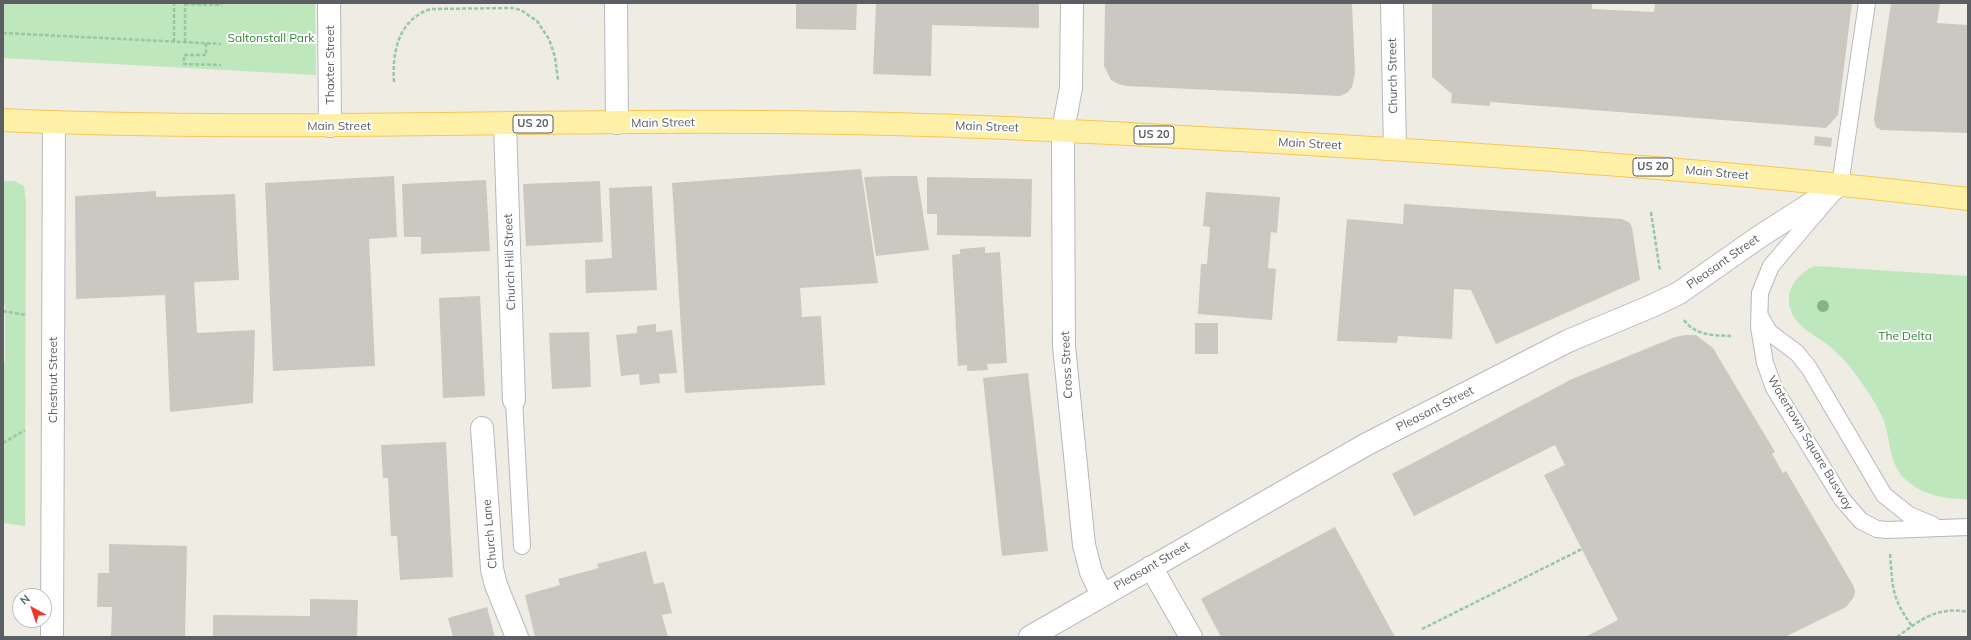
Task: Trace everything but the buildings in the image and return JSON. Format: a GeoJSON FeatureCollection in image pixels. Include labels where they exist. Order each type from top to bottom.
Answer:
{"type":"FeatureCollection","features":[{"type":"Feature","properties":{"kind":"main road","name":"Main Street"},"geometry":{"type":"LineString","coordinates":[[3,120],[244,127],[839,122],[1063,130],[1395,148],[1699,171],[1958,197],[1968,205]]}},
{"type":"Feature","properties":{"kind":"street","name":"Thaxter Street"},"geometry":{"type":"LineString","coordinates":[[329,3],[330,126]]}},
{"type":"Feature","properties":{"kind":"street"},"geometry":{"type":"LineString","coordinates":[[616,3],[617,123]]}},
{"type":"Feature","properties":{"kind":"street","name":"Cross Street"},"geometry":{"type":"LineString","coordinates":[[1072,3],[1071,88],[1063,130],[1066,374],[1084,545],[1091,572],[1102,594]]}},
{"type":"Feature","properties":{"kind":"street","name":"Church Street"},"geometry":{"type":"LineString","coordinates":[[1392,3],[1395,148]]}},
{"type":"Feature","properties":{"kind":"street","name":"Chestnut Street"},"geometry":{"type":"LineString","coordinates":[[52,637],[54,122]]}},
{"type":"Feature","properties":{"kind":"street","name":"Church Hill Street"},"geometry":{"type":"LineString","coordinates":[[505,124],[514,400]]}},
{"type":"Feature","properties":{"kind":"street","name":"Pleasant Street"},"geometry":{"type":"LineString","coordinates":[[1030,637],[1102,594],[1367,444],[1568,341],[1652,306],[1679,292],[1840,184]]}},
{"type":"Feature","properties":{"kind":"street","name":"Church Lane"},"geometry":{"type":"LineString","coordinates":[[482,428],[492,569],[496,585],[517,637]]}},
{"type":"Feature","properties":{"kind":"street"},"geometry":{"type":"LineString","coordinates":[[1151,567],[1191,637]]}},
{"type":"Feature","properties":{"kind":"lane"},"geometry":{"type":"LineString","coordinates":[[1758,310],[1760,293],[1771,266],[1840,184],[1867,3]]}},
{"type":"Feature","properties":{"kind":"lane","name":"Watertown Square Busway"},"geometry":{"type":"LineString","coordinates":[[1758,310],[1761,319],[1769,332],[1789,346],[1806,364],[1884,495],[1900,510],[1918,520],[1950,528]]}},
{"type":"Feature","properties":{"kind":"lane","name":"Watertown Square Busway"},"geometry":{"type":"LineString","coordinates":[[1758,310],[1760,341],[1769,375],[1842,499],[1853,514],[1869,526],[1877,529],[1968,527]]}},
{"type":"Feature","properties":{"kind":"lane"},"geometry":{"type":"LineString","coordinates":[[514,400],[522,546]]}},
{"type":"Feature","properties":{"kind":"path"},"geometry":{"type":"LineString","coordinates":[[174,3],[174,42]]}},
{"type":"Feature","properties":{"kind":"path"},"geometry":{"type":"LineString","coordinates":[[185,43],[185,4],[222,5]]}},
{"type":"Feature","properties":{"kind":"path"},"geometry":{"type":"LineString","coordinates":[[394,82],[394,59],[398,41],[407,24],[422,12],[431,9],[513,8],[529,15],[544,30],[553,48],[558,80]]}},
{"type":"Feature","properties":{"kind":"path"},"geometry":{"type":"LineString","coordinates":[[3,33],[221,44]]}},
{"type":"Feature","properties":{"kind":"path"},"geometry":{"type":"LineString","coordinates":[[206,43],[206,56],[184,55],[184,64],[221,65]]}},
{"type":"Feature","properties":{"kind":"path"},"geometry":{"type":"LineString","coordinates":[[1651,212],[1660,274]]}},
{"type":"Feature","properties":{"kind":"path"},"geometry":{"type":"LineString","coordinates":[[3,311],[33,316]]}},
{"type":"Feature","properties":{"kind":"path"},"geometry":{"type":"LineString","coordinates":[[1682,318],[1691,328],[1705,334],[1731,336]]}},
{"type":"Feature","properties":{"kind":"path"},"geometry":{"type":"LineString","coordinates":[[3,443],[26,429]]}},
{"type":"Feature","properties":{"kind":"path"},"geometry":{"type":"LineString","coordinates":[[1422,629],[1582,549]]}},
{"type":"Feature","properties":{"kind":"path"},"geometry":{"type":"LineString","coordinates":[[1890,554],[1894,596],[1902,612],[1912,626]]}},
{"type":"Feature","properties":{"kind":"path"},"geometry":{"type":"LineString","coordinates":[[1897,637],[1912,626],[1930,616],[1946,610],[1968,612]]}},
{"type":"Feature","properties":{"kind":"green space","name":"Saltonstall Park"},"geometry":{"type":"Polygon","coordinates":[[[3,3],[315,3],[316,75],[3,58],[3,3]]]}},
{"type":"Feature","properties":{"kind":"green space"},"geometry":{"type":"Polygon","coordinates":[[[3,181],[14,181],[24,186],[26,202],[25,526],[3,523],[3,362],[5,362],[5,305],[3,305],[3,181]]]}},
{"type":"Feature","properties":{"kind":"green space","name":"The Delta"},"geometry":{"type":"Polygon","coordinates":[[[1815,266],[1968,276],[1968,499],[1935,496],[1920,490],[1900,474],[1893,460],[1884,421],[1877,406],[1867,391],[1842,358],[1829,346],[1797,322],[1789,304],[1791,290],[1798,278],[1803,273],[1815,266]]]}}]}
